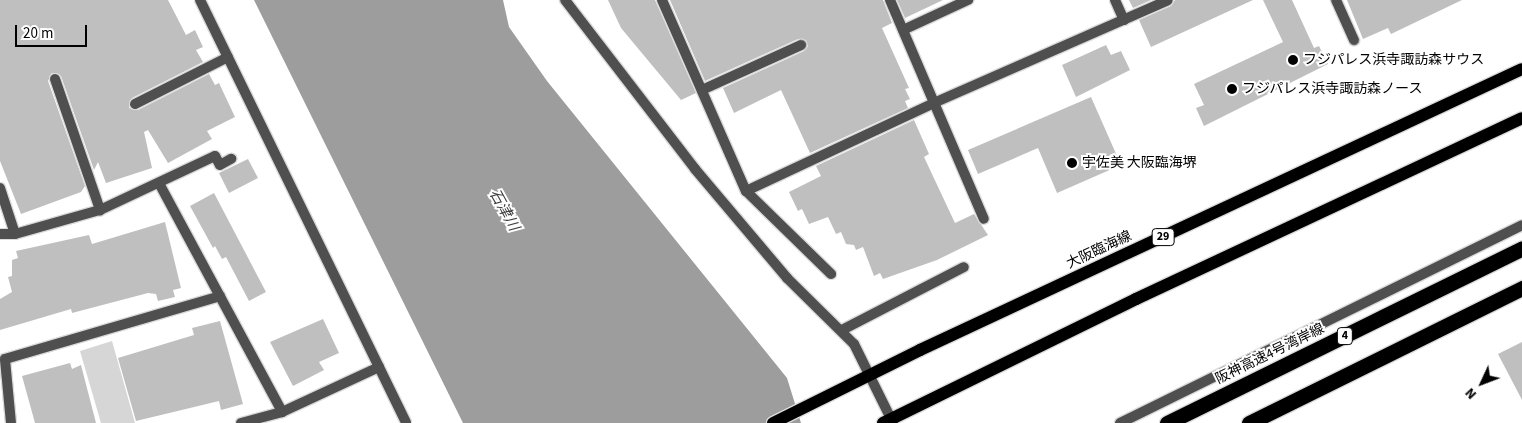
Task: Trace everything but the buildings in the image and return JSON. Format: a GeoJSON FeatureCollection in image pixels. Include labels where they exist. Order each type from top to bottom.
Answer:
{"type":"FeatureCollection","features":[{"type":"Feature","properties":{"kind":"highway","name":"阪神高速4号湾岸線"},"geometry":{"type":"LineString","coordinates":[[1167,423],[1522,248]]}},
{"type":"Feature","properties":{"kind":"highway"},"geometry":{"type":"LineString","coordinates":[[1248,423],[1522,288]]}},
{"type":"Feature","properties":{"kind":"main road","name":"大阪臨海線"},"geometry":{"type":"LineString","coordinates":[[772,423],[870,375],[1522,69]]}},
{"type":"Feature","properties":{"kind":"main road"},"geometry":{"type":"LineString","coordinates":[[889,422],[1136,299],[1522,118]]}},
{"type":"Feature","properties":{"kind":"street"},"geometry":{"type":"LineString","coordinates":[[200,0],[406,423]]}},
{"type":"Feature","properties":{"kind":"street"},"geometry":{"type":"LineString","coordinates":[[565,0],[713,191],[787,278],[842,330],[854,344],[870,375],[889,422]]}},
{"type":"Feature","properties":{"kind":"street"},"geometry":{"type":"LineString","coordinates":[[662,0],[746,191],[831,274]]}},
{"type":"Feature","properties":{"kind":"street"},"geometry":{"type":"LineString","coordinates":[[890,0],[936,102],[984,219]]}},
{"type":"Feature","properties":{"kind":"street"},"geometry":{"type":"LineString","coordinates":[[903,30],[968,0]]}},
{"type":"Feature","properties":{"kind":"street"},"geometry":{"type":"LineString","coordinates":[[1114,0],[1124,20]]}},
{"type":"Feature","properties":{"kind":"street"},"geometry":{"type":"LineString","coordinates":[[746,191],[936,102],[1168,0]]}},
{"type":"Feature","properties":{"kind":"street"},"geometry":{"type":"LineString","coordinates":[[1336,0],[1354,40]]}},
{"type":"Feature","properties":{"kind":"street"},"geometry":{"type":"LineString","coordinates":[[702,90],[801,45]]}},
{"type":"Feature","properties":{"kind":"street"},"geometry":{"type":"LineString","coordinates":[[135,104],[228,57]]}},
{"type":"Feature","properties":{"kind":"street"},"geometry":{"type":"LineString","coordinates":[[55,79],[100,210]]}},
{"type":"Feature","properties":{"kind":"street"},"geometry":{"type":"LineString","coordinates":[[0,234],[15,234],[100,210],[160,184],[215,156],[220,165],[231,158]]}},
{"type":"Feature","properties":{"kind":"street"},"geometry":{"type":"LineString","coordinates":[[160,184],[282,412]]}},
{"type":"Feature","properties":{"kind":"street"},"geometry":{"type":"LineString","coordinates":[[0,188],[15,234]]}},
{"type":"Feature","properties":{"kind":"street"},"geometry":{"type":"LineString","coordinates":[[1120,423],[1522,225]]}},
{"type":"Feature","properties":{"kind":"street"},"geometry":{"type":"LineString","coordinates":[[842,330],[964,267]]}},
{"type":"Feature","properties":{"kind":"street"},"geometry":{"type":"LineString","coordinates":[[11,423],[6,359],[220,296]]}},
{"type":"Feature","properties":{"kind":"street"},"geometry":{"type":"LineString","coordinates":[[241,423],[282,412],[379,367]]}},
{"type":"Feature","properties":{"kind":"shaded area"},"geometry":{"type":"Polygon","coordinates":[[[112,341],[135,423],[101,423],[80,351],[112,341]]]}},
{"type":"Feature","properties":{"kind":"water","name":"石津川"},"geometry":{"type":"Polygon","coordinates":[[[254,0],[503,0],[509,27],[547,81],[787,378],[801,423],[463,423],[254,0]]]}},
{"type":"Feature","properties":{"kind":"place","name":"フジパレス浜寺諏訪森サウス"},"geometry":{"type":"Point","coordinates":[1293,60]}},
{"type":"Feature","properties":{"kind":"place","name":"フジパレス浜寺諏訪森ノース"},"geometry":{"type":"Point","coordinates":[1232,89]}},
{"type":"Feature","properties":{"kind":"place","name":"宇佐美 大阪臨海堺"},"geometry":{"type":"Point","coordinates":[1072,163]}}]}
